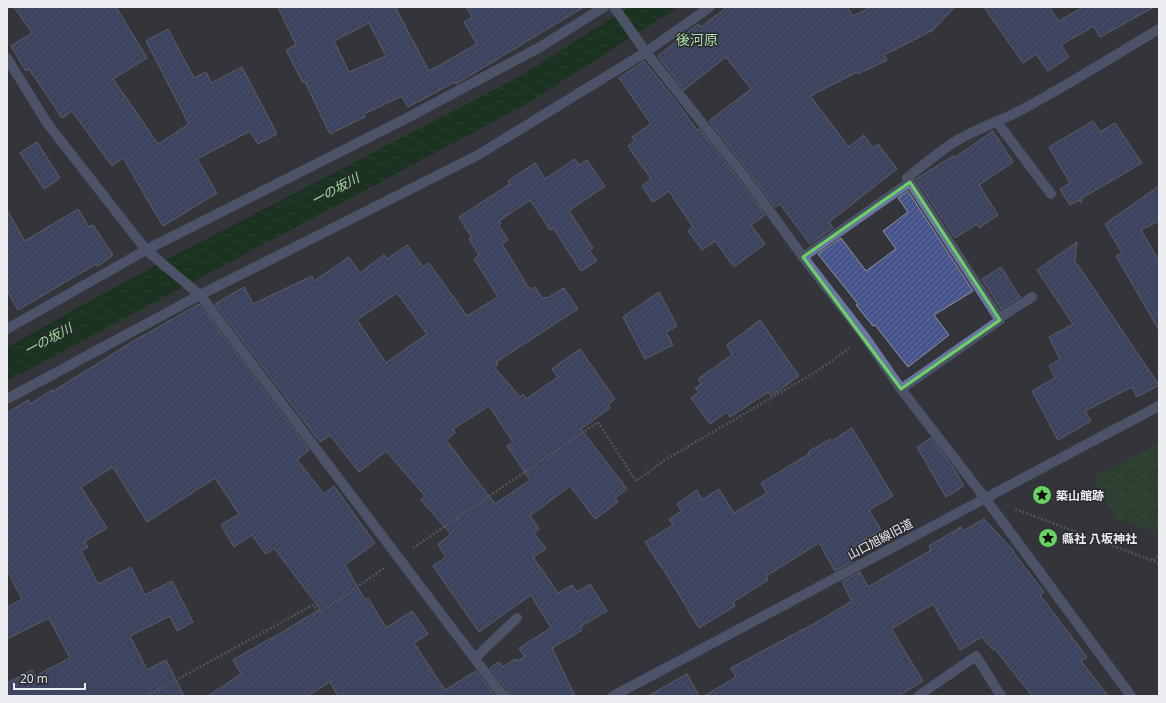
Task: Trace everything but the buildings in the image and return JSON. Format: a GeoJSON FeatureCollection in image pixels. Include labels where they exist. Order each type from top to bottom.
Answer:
{"type":"FeatureCollection","features":[{"type":"Feature","properties":{"kind":"street"},"geometry":{"type":"LineString","coordinates":[[7,329],[146,250],[407,118],[540,47],[604,7]]}},
{"type":"Feature","properties":{"kind":"street"},"geometry":{"type":"LineString","coordinates":[[7,399],[200,295],[478,155],[646,52],[710,7]]}},
{"type":"Feature","properties":{"kind":"street"},"geometry":{"type":"LineString","coordinates":[[615,10],[646,52],[748,180],[803,257],[865,337],[901,389],[985,498],[1131,696]]}},
{"type":"Feature","properties":{"kind":"street"},"geometry":{"type":"LineString","coordinates":[[999,318],[906,178],[950,145],[969,134],[997,122],[1094,69],[1159,29]]}},
{"type":"Feature","properties":{"kind":"street"},"geometry":{"type":"LineString","coordinates":[[7,58],[47,123],[146,250],[200,295],[503,696]]}},
{"type":"Feature","properties":{"kind":"street"},"geometry":{"type":"LineString","coordinates":[[997,122],[1051,194]]}},
{"type":"Feature","properties":{"kind":"street"},"geometry":{"type":"LineString","coordinates":[[803,257],[910,182]]}},
{"type":"Feature","properties":{"kind":"street"},"geometry":{"type":"LineString","coordinates":[[901,389],[1000,320],[999,318],[1032,297]]}},
{"type":"Feature","properties":{"kind":"street","name":"山口旭線旧道"},"geometry":{"type":"LineString","coordinates":[[617,695],[1159,406]]}},
{"type":"Feature","properties":{"kind":"street"},"geometry":{"type":"LineString","coordinates":[[475,658],[517,618]]}},
{"type":"Feature","properties":{"kind":"street"},"geometry":{"type":"LineString","coordinates":[[918,696],[976,656],[1001,696]]}},
{"type":"Feature","properties":{"kind":"path"},"geometry":{"type":"LineString","coordinates":[[147,696],[313,605],[320,613],[598,422],[636,481],[665,460],[814,373],[865,337]]}},
{"type":"Feature","properties":{"kind":"path"},"geometry":{"type":"LineString","coordinates":[[1014,509],[1159,563]]}},
{"type":"Feature","properties":{"kind":"path"},"geometry":{"type":"LineString","coordinates":[[1152,560],[1159,556]]}},
{"type":"Feature","properties":{"kind":"highlighted area"},"geometry":{"type":"Polygon","coordinates":[[[910,182],[1000,320],[901,389],[803,257],[910,182]]]}},
{"type":"Feature","properties":{"kind":"green space"},"geometry":{"type":"Polygon","coordinates":[[[1159,443],[1159,534],[1115,518],[1093,478],[1159,443]]]}},
{"type":"Feature","properties":{"kind":"water","name":"一の坂川"},"geometry":{"type":"Polygon","coordinates":[[[630,7],[678,7],[527,104],[7,381],[7,347],[154,266],[515,79],[630,7]]]}},
{"type":"Feature","properties":{"kind":"place","name":"築山館跡"},"geometry":{"type":"Point","coordinates":[1042,495]}},
{"type":"Feature","properties":{"kind":"place","name":"縣社 八坂神社"},"geometry":{"type":"Point","coordinates":[1048,538]}},
{"type":"Feature","properties":{"kind":"district","name":"後河原"},"geometry":{"type":"Point","coordinates":[697,39]}}]}
